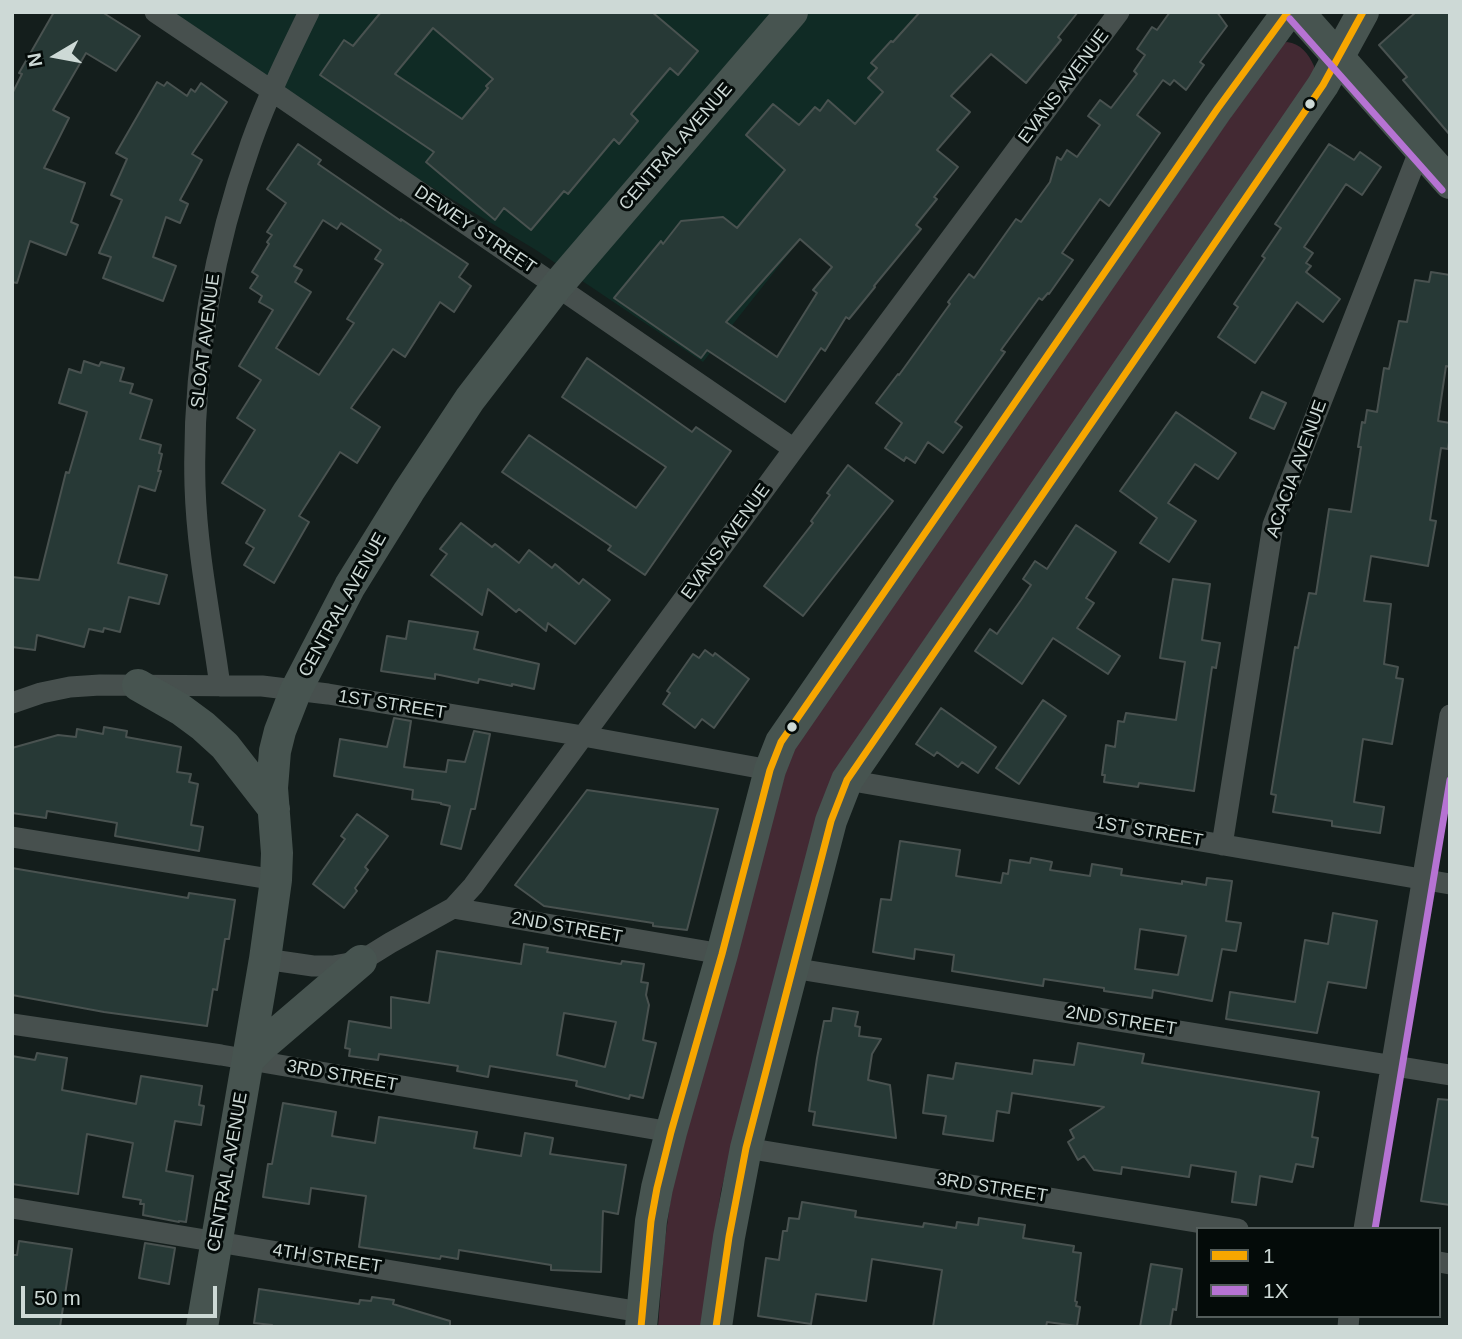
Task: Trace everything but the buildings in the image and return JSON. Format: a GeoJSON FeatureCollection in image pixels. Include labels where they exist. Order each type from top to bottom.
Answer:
{"type":"FeatureCollection","features":[{"type":"Feature","properties":{"kind":"main road","name":"CENTRAL AVENUE"},"geometry":{"type":"LineString","coordinates":[[202,1327],[265,960],[277,853],[272,788],[275,751],[296,690],[350,586],[470,399],[557,286],[792,12]]}},
{"type":"Feature","properties":{"kind":"main road"},"geometry":{"type":"LineString","coordinates":[[641,1319],[653,1210],[671,1132],[722,954],[770,770],[781,742],[1210,119],[1288,12]]}},
{"type":"Feature","properties":{"kind":"main road"},"geometry":{"type":"LineString","coordinates":[[1298,12],[1450,183]]}},
{"type":"Feature","properties":{"kind":"main road"},"geometry":{"type":"LineString","coordinates":[[716,1327],[746,1148],[831,821],[847,780],[1323,85],[1363,12]]}},
{"type":"Feature","properties":{"kind":"main road"},"geometry":{"type":"LineString","coordinates":[[138,685],[180,709],[225,746],[274,809]]}},
{"type":"Feature","properties":{"kind":"main road"},"geometry":{"type":"LineString","coordinates":[[248,1060],[361,961]]}},
{"type":"Feature","properties":{"kind":"street","name":"DEWEY STREET"},"geometry":{"type":"LineString","coordinates":[[155,12],[794,449]]}},
{"type":"Feature","properties":{"kind":"street","name":"SLOAT AVENUE"},"geometry":{"type":"LineString","coordinates":[[220,686],[199,540],[195,486],[200,364],[205,319],[230,208],[251,143],[309,12]]}},
{"type":"Feature","properties":{"kind":"street","name":"EVANS AVENUE"},"geometry":{"type":"LineString","coordinates":[[265,960],[313,966],[361,961],[453,908],[487,867],[1119,12]]}},
{"type":"Feature","properties":{"kind":"street","name":"ACACIA AVENUE"},"geometry":{"type":"LineString","coordinates":[[1222,845],[1273,525],[1420,149]]}},
{"type":"Feature","properties":{"kind":"street","name":"1ST STREET"},"geometry":{"type":"LineString","coordinates":[[12,703],[41,693],[100,685],[262,686],[583,736],[770,770]]}},
{"type":"Feature","properties":{"kind":"street"},"geometry":{"type":"LineString","coordinates":[[1364,1227],[1450,715]]}},
{"type":"Feature","properties":{"kind":"street","name":"1ST STREET"},"geometry":{"type":"LineString","coordinates":[[847,780],[1450,884]]}},
{"type":"Feature","properties":{"kind":"street"},"geometry":{"type":"LineString","coordinates":[[12,837],[275,880]]}},
{"type":"Feature","properties":{"kind":"street","name":"2ND STREET"},"geometry":{"type":"LineString","coordinates":[[453,908],[722,954]]}},
{"type":"Feature","properties":{"kind":"street","name":"2ND STREET"},"geometry":{"type":"LineString","coordinates":[[792,968],[1450,1075]]}},
{"type":"Feature","properties":{"kind":"street","name":"3RD STREET"},"geometry":{"type":"LineString","coordinates":[[12,1024],[248,1060],[671,1132]]}},
{"type":"Feature","properties":{"kind":"street","name":"3RD STREET"},"geometry":{"type":"LineString","coordinates":[[746,1148],[1226,1227]]}},
{"type":"Feature","properties":{"kind":"street","name":"4TH STREET"},"geometry":{"type":"LineString","coordinates":[[12,1208],[216,1241],[641,1319]]}},
{"type":"Feature","properties":{"kind":"shaded area"},"geometry":{"type":"Polygon","coordinates":[[[155,12],[980,12],[703,362],[536,250],[272,91],[155,12]]]}},
{"type":"Feature","properties":{"kind":"shaded area"},"geometry":{"type":"Polygon","coordinates":[[[1287,42],[1307,53],[1314,66],[1314,74],[841,762],[746,1090],[721,1191],[703,1327],[658,1327],[664,1248],[673,1181],[791,753],[1281,44],[1287,42]]]}},
{"type":"Feature","properties":{"kind":"transit line","name":"1"},"geometry":{"type":"LineString","coordinates":[[641,1327],[651,1221],[657,1188],[770,770],[781,742],[1218,108],[1288,12]]}},
{"type":"Feature","properties":{"kind":"transit line","name":"1"},"geometry":{"type":"LineString","coordinates":[[716,1327],[746,1148],[831,821],[847,780],[1323,85],[1363,12]]}},
{"type":"Feature","properties":{"kind":"transit line","name":"1X"},"geometry":{"type":"LineString","coordinates":[[1290,19],[1442,190]]}},
{"type":"Feature","properties":{"kind":"transit line","name":"1X"},"geometry":{"type":"LineString","coordinates":[[1375,1227],[1450,780]]}}]}
